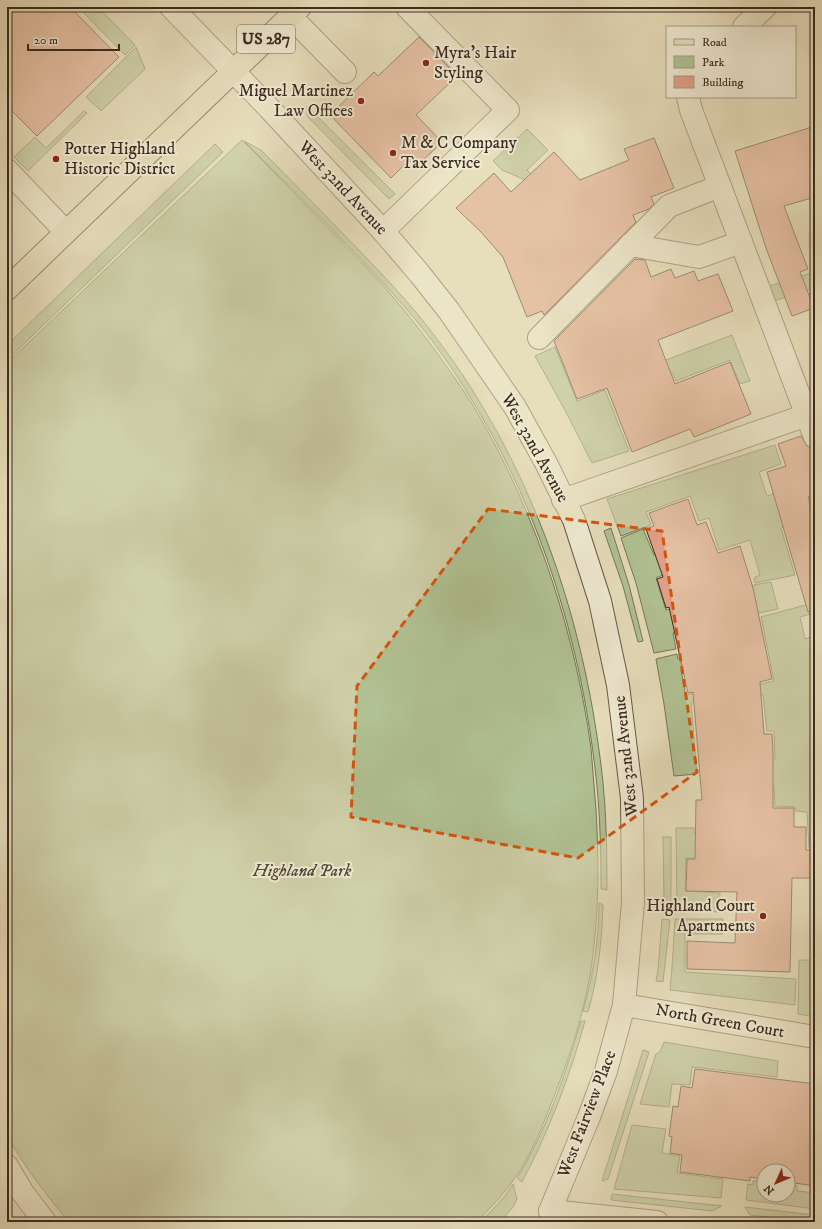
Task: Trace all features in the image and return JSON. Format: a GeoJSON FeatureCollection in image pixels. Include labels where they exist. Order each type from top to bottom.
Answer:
{"type":"FeatureCollection","features":[{"type":"Feature","properties":{"kind":"main road","name":"US 287"},"geometry":{"type":"LineString","coordinates":[[7,289],[295,12]]}},
{"type":"Feature","properties":{"kind":"street","name":"West 32nd Avenue"},"geometry":{"type":"LineString","coordinates":[[171,7],[269,108],[383,231],[449,311],[515,407],[546,463],[574,520],[600,601],[618,685],[632,798],[633,902],[624,1005]]}},
{"type":"Feature","properties":{"kind":"street"},"geometry":{"type":"LineString","coordinates":[[383,231],[508,110],[407,7]]}},
{"type":"Feature","properties":{"kind":"street"},"geometry":{"type":"LineString","coordinates":[[745,26],[764,7]]}},
{"type":"Feature","properties":{"kind":"street"},"geometry":{"type":"LineString","coordinates":[[295,12],[345,72]]}},
{"type":"Feature","properties":{"kind":"street"},"geometry":{"type":"LineString","coordinates":[[688,98],[815,437]]}},
{"type":"Feature","properties":{"kind":"street"},"geometry":{"type":"LineString","coordinates":[[7,170],[66,232]]}},
{"type":"Feature","properties":{"kind":"street"},"geometry":{"type":"LineString","coordinates":[[539,338],[669,206],[720,186]]}},
{"type":"Feature","properties":{"kind":"street"},"geometry":{"type":"LineString","coordinates":[[630,246],[699,257],[741,242]]}},
{"type":"Feature","properties":{"kind":"street"},"geometry":{"type":"LineString","coordinates":[[563,500],[807,415]]}},
{"type":"Feature","properties":{"kind":"street","name":"North Green Court"},"geometry":{"type":"LineString","coordinates":[[624,1005],[815,1037]]}},
{"type":"Feature","properties":{"kind":"street","name":"West Fairview Place"},"geometry":{"type":"LineString","coordinates":[[547,1218],[606,1071],[624,1005]]}},
{"type":"Feature","properties":{"kind":"street"},"geometry":{"type":"LineString","coordinates":[[7,1166],[23,1193],[45,1222]]}},
{"type":"Feature","properties":{"kind":"street"},"geometry":{"type":"LineString","coordinates":[[547,1218],[657,1222]]}},
{"type":"Feature","properties":{"kind":"highlighted area"},"geometry":{"type":"Polygon","coordinates":[[[488,509],[662,531],[697,772],[578,858],[351,817],[357,686],[488,509]]]}},
{"type":"Feature","properties":{"kind":"green space"},"geometry":{"type":"Polygon","coordinates":[[[78,7],[98,7],[135,45],[125,55],[78,7]]]}},
{"type":"Feature","properties":{"kind":"green space"},"geometry":{"type":"Polygon","coordinates":[[[136,47],[145,69],[101,111],[86,97],[136,47]]]}},
{"type":"Feature","properties":{"kind":"green space"},"geometry":{"type":"Polygon","coordinates":[[[307,106],[395,194],[389,199],[307,116],[307,106]]]}},
{"type":"Feature","properties":{"kind":"green space"},"geometry":{"type":"Polygon","coordinates":[[[84,111],[87,113],[28,171],[14,157],[35,137],[46,148],[84,111]]]}},
{"type":"Feature","properties":{"kind":"green space"},"geometry":{"type":"Polygon","coordinates":[[[527,129],[548,150],[527,170],[533,176],[528,181],[502,170],[493,161],[527,129]]]}},
{"type":"Feature","properties":{"kind":"green space","name":"Highland Park"},"geometry":{"type":"Polygon","coordinates":[[[242,140],[391,294],[430,344],[472,403],[501,457],[537,537],[564,620],[575,662],[591,748],[596,810],[598,867],[597,905],[592,962],[583,1010],[569,1056],[537,1137],[518,1174],[477,1222],[69,1222],[36,1180],[7,1136],[7,363],[242,140]]]}},
{"type":"Feature","properties":{"kind":"green space"},"geometry":{"type":"Polygon","coordinates":[[[244,141],[261,150],[375,267],[417,314],[437,339],[469,385],[497,433],[523,483],[544,534],[563,587],[578,640],[590,695],[599,750],[605,802],[607,890],[601,889],[600,828],[597,783],[587,711],[575,655],[560,599],[542,544],[520,491],[495,440],[466,390],[433,342],[414,318],[361,259],[244,141]]]}},
{"type":"Feature","properties":{"kind":"green space"},"geometry":{"type":"Polygon","coordinates":[[[215,144],[223,152],[7,360],[7,345],[215,144]]]}},
{"type":"Feature","properties":{"kind":"green space"},"geometry":{"type":"Polygon","coordinates":[[[815,272],[815,301],[811,289],[774,301],[769,286],[815,272]]]}},
{"type":"Feature","properties":{"kind":"green space"},"geometry":{"type":"Polygon","coordinates":[[[732,335],[750,381],[740,384],[730,360],[676,381],[672,372],[637,385],[642,369],[732,335]]]}},
{"type":"Feature","properties":{"kind":"green space"},"geometry":{"type":"Polygon","coordinates":[[[555,347],[577,401],[605,390],[629,451],[592,463],[535,356],[555,347]]]}},
{"type":"Feature","properties":{"kind":"green space"},"geometry":{"type":"Polygon","coordinates":[[[775,445],[781,464],[759,472],[767,496],[802,484],[812,518],[781,528],[795,575],[755,583],[754,578],[760,575],[750,540],[719,550],[709,518],[699,521],[690,496],[646,512],[651,525],[621,536],[607,499],[775,445]]]}},
{"type":"Feature","properties":{"kind":"green space"},"geometry":{"type":"Polygon","coordinates":[[[611,528],[629,585],[643,641],[638,642],[623,586],[604,531],[611,528]]]}},
{"type":"Feature","properties":{"kind":"green space"},"geometry":{"type":"Polygon","coordinates":[[[643,529],[654,555],[663,552],[663,575],[656,578],[666,610],[675,607],[682,630],[673,633],[676,649],[654,653],[636,583],[621,538],[643,529]]]}},
{"type":"Feature","properties":{"kind":"green space"},"geometry":{"type":"Polygon","coordinates":[[[771,582],[778,609],[685,629],[678,610],[754,585],[771,582]]]}},
{"type":"Feature","properties":{"kind":"green space"},"geometry":{"type":"Polygon","coordinates":[[[813,603],[814,613],[800,617],[805,639],[815,636],[815,848],[809,848],[807,812],[796,811],[795,807],[775,806],[774,786],[748,786],[758,761],[775,760],[774,731],[767,731],[763,695],[699,699],[774,681],[761,617],[813,603]]]}},
{"type":"Feature","properties":{"kind":"green space"},"geometry":{"type":"Polygon","coordinates":[[[677,654],[678,659],[691,656],[693,668],[681,670],[686,695],[696,693],[697,701],[691,703],[697,774],[674,776],[656,659],[677,654]]]}},
{"type":"Feature","properties":{"kind":"green space"},"geometry":{"type":"Polygon","coordinates":[[[676,828],[694,828],[694,833],[710,833],[801,861],[686,858],[685,891],[720,893],[719,912],[677,909],[676,828]]]}},
{"type":"Feature","properties":{"kind":"green space"},"geometry":{"type":"Polygon","coordinates":[[[663,837],[671,837],[671,901],[669,908],[662,906],[664,899],[663,837]]]}},
{"type":"Feature","properties":{"kind":"green space"},"geometry":{"type":"Polygon","coordinates":[[[599,903],[603,905],[602,932],[597,973],[588,1012],[583,1011],[595,957],[599,903]]]}},
{"type":"Feature","properties":{"kind":"green space"},"geometry":{"type":"Polygon","coordinates":[[[662,919],[670,920],[663,982],[656,981],[662,919]]]}},
{"type":"Feature","properties":{"kind":"green space"},"geometry":{"type":"Polygon","coordinates":[[[675,919],[723,919],[722,934],[685,934],[685,972],[796,979],[795,1005],[670,990],[675,919]]]}},
{"type":"Feature","properties":{"kind":"green space"},"geometry":{"type":"Polygon","coordinates":[[[799,960],[811,960],[812,1000],[815,1001],[815,1017],[798,1014],[799,960]]]}},
{"type":"Feature","properties":{"kind":"green space"},"geometry":{"type":"Polygon","coordinates":[[[581,1021],[585,1021],[566,1083],[550,1123],[522,1182],[517,1178],[528,1160],[554,1102],[562,1082],[581,1021]]]}},
{"type":"Feature","properties":{"kind":"green space"},"geometry":{"type":"Polygon","coordinates":[[[664,1042],[778,1061],[777,1077],[692,1067],[690,1085],[672,1084],[669,1107],[640,1104],[656,1054],[660,1052],[664,1042]]]}},
{"type":"Feature","properties":{"kind":"green space"},"geometry":{"type":"Polygon","coordinates":[[[643,1050],[649,1052],[608,1179],[602,1181],[643,1050]]]}},
{"type":"Feature","properties":{"kind":"green space"},"geometry":{"type":"Polygon","coordinates":[[[632,1125],[666,1129],[662,1153],[680,1156],[677,1173],[723,1179],[721,1198],[614,1189],[632,1125]]]}},
{"type":"Feature","properties":{"kind":"green space"},"geometry":{"type":"Polygon","coordinates":[[[753,1181],[756,1181],[756,1201],[746,1200],[748,1184],[753,1185],[753,1181]]]}},
{"type":"Feature","properties":{"kind":"green space"},"geometry":{"type":"Polygon","coordinates":[[[513,1184],[517,1199],[513,1207],[500,1222],[481,1222],[505,1196],[513,1184]]]}},
{"type":"Feature","properties":{"kind":"green space"},"geometry":{"type":"Polygon","coordinates":[[[796,1186],[797,1191],[815,1193],[815,1209],[769,1203],[796,1203],[796,1186]]]}},
{"type":"Feature","properties":{"kind":"green space"},"geometry":{"type":"Polygon","coordinates":[[[612,1194],[722,1206],[712,1211],[611,1200],[612,1194]]]}},
{"type":"Feature","properties":{"kind":"green space"},"geometry":{"type":"Polygon","coordinates":[[[745,1207],[815,1215],[815,1222],[750,1215],[745,1207]]]}},
{"type":"Feature","properties":{"kind":"building"},"geometry":{"type":"Polygon","coordinates":[[[7,7],[70,7],[119,57],[37,136],[7,106],[7,7]]]}},
{"type":"Feature","properties":{"kind":"building"},"geometry":{"type":"Polygon","coordinates":[[[419,37],[457,76],[416,115],[442,142],[416,167],[409,160],[391,178],[330,115],[374,72],[378,76],[419,37]]]}},
{"type":"Feature","properties":{"kind":"building"},"geometry":{"type":"Polygon","coordinates":[[[815,126],[815,197],[784,206],[808,269],[800,272],[814,308],[792,316],[766,248],[735,151],[815,126]]]}},
{"type":"Feature","properties":{"kind":"building"},"geometry":{"type":"Polygon","coordinates":[[[654,138],[674,188],[651,197],[654,204],[649,209],[633,215],[636,222],[544,315],[542,311],[527,317],[503,257],[481,232],[456,208],[494,173],[511,192],[554,152],[580,180],[629,160],[624,149],[654,138]]]}},
{"type":"Feature","properties":{"kind":"building"},"geometry":{"type":"Polygon","coordinates":[[[635,259],[645,260],[651,277],[671,269],[675,278],[694,271],[698,281],[718,274],[733,311],[658,340],[675,384],[730,362],[751,414],[694,437],[690,429],[632,452],[607,388],[577,399],[554,341],[635,259]]]}},
{"type":"Feature","properties":{"kind":"building"},"geometry":{"type":"Polygon","coordinates":[[[801,436],[807,446],[815,449],[815,496],[808,497],[815,521],[815,611],[808,612],[767,472],[786,466],[778,444],[801,436]]]}},
{"type":"Feature","properties":{"kind":"building"},"geometry":{"type":"Polygon","coordinates":[[[688,499],[697,525],[706,522],[718,553],[740,546],[753,588],[772,679],[760,682],[764,734],[772,734],[773,808],[794,808],[794,827],[806,827],[806,850],[815,850],[815,878],[792,878],[790,972],[687,969],[687,941],[735,943],[737,892],[686,891],[687,859],[695,859],[696,800],[702,800],[693,692],[688,693],[669,607],[666,608],[657,579],[663,577],[646,529],[654,526],[649,513],[688,499]]]}},
{"type":"Feature","properties":{"kind":"building"},"geometry":{"type":"Polygon","coordinates":[[[695,1069],[815,1084],[815,1186],[796,1183],[796,1163],[756,1163],[756,1178],[750,1177],[750,1181],[680,1172],[682,1155],[670,1153],[672,1137],[669,1136],[673,1106],[678,1107],[681,1086],[692,1088],[695,1069]]]}},
{"type":"Feature","properties":{"kind":"place","name":"Myra's Hair Styling"},"geometry":{"type":"Point","coordinates":[426,63]}},
{"type":"Feature","properties":{"kind":"place","name":"Miguel Martinez Law Offices"},"geometry":{"type":"Point","coordinates":[361,101]}},
{"type":"Feature","properties":{"kind":"place","name":"M & C Company Tax Service"},"geometry":{"type":"Point","coordinates":[393,153]}},
{"type":"Feature","properties":{"kind":"place","name":"Potter Highland Historic District"},"geometry":{"type":"Point","coordinates":[56,159]}},
{"type":"Feature","properties":{"kind":"place","name":"Highland Court Apartments"},"geometry":{"type":"Point","coordinates":[763,916]}}]}
